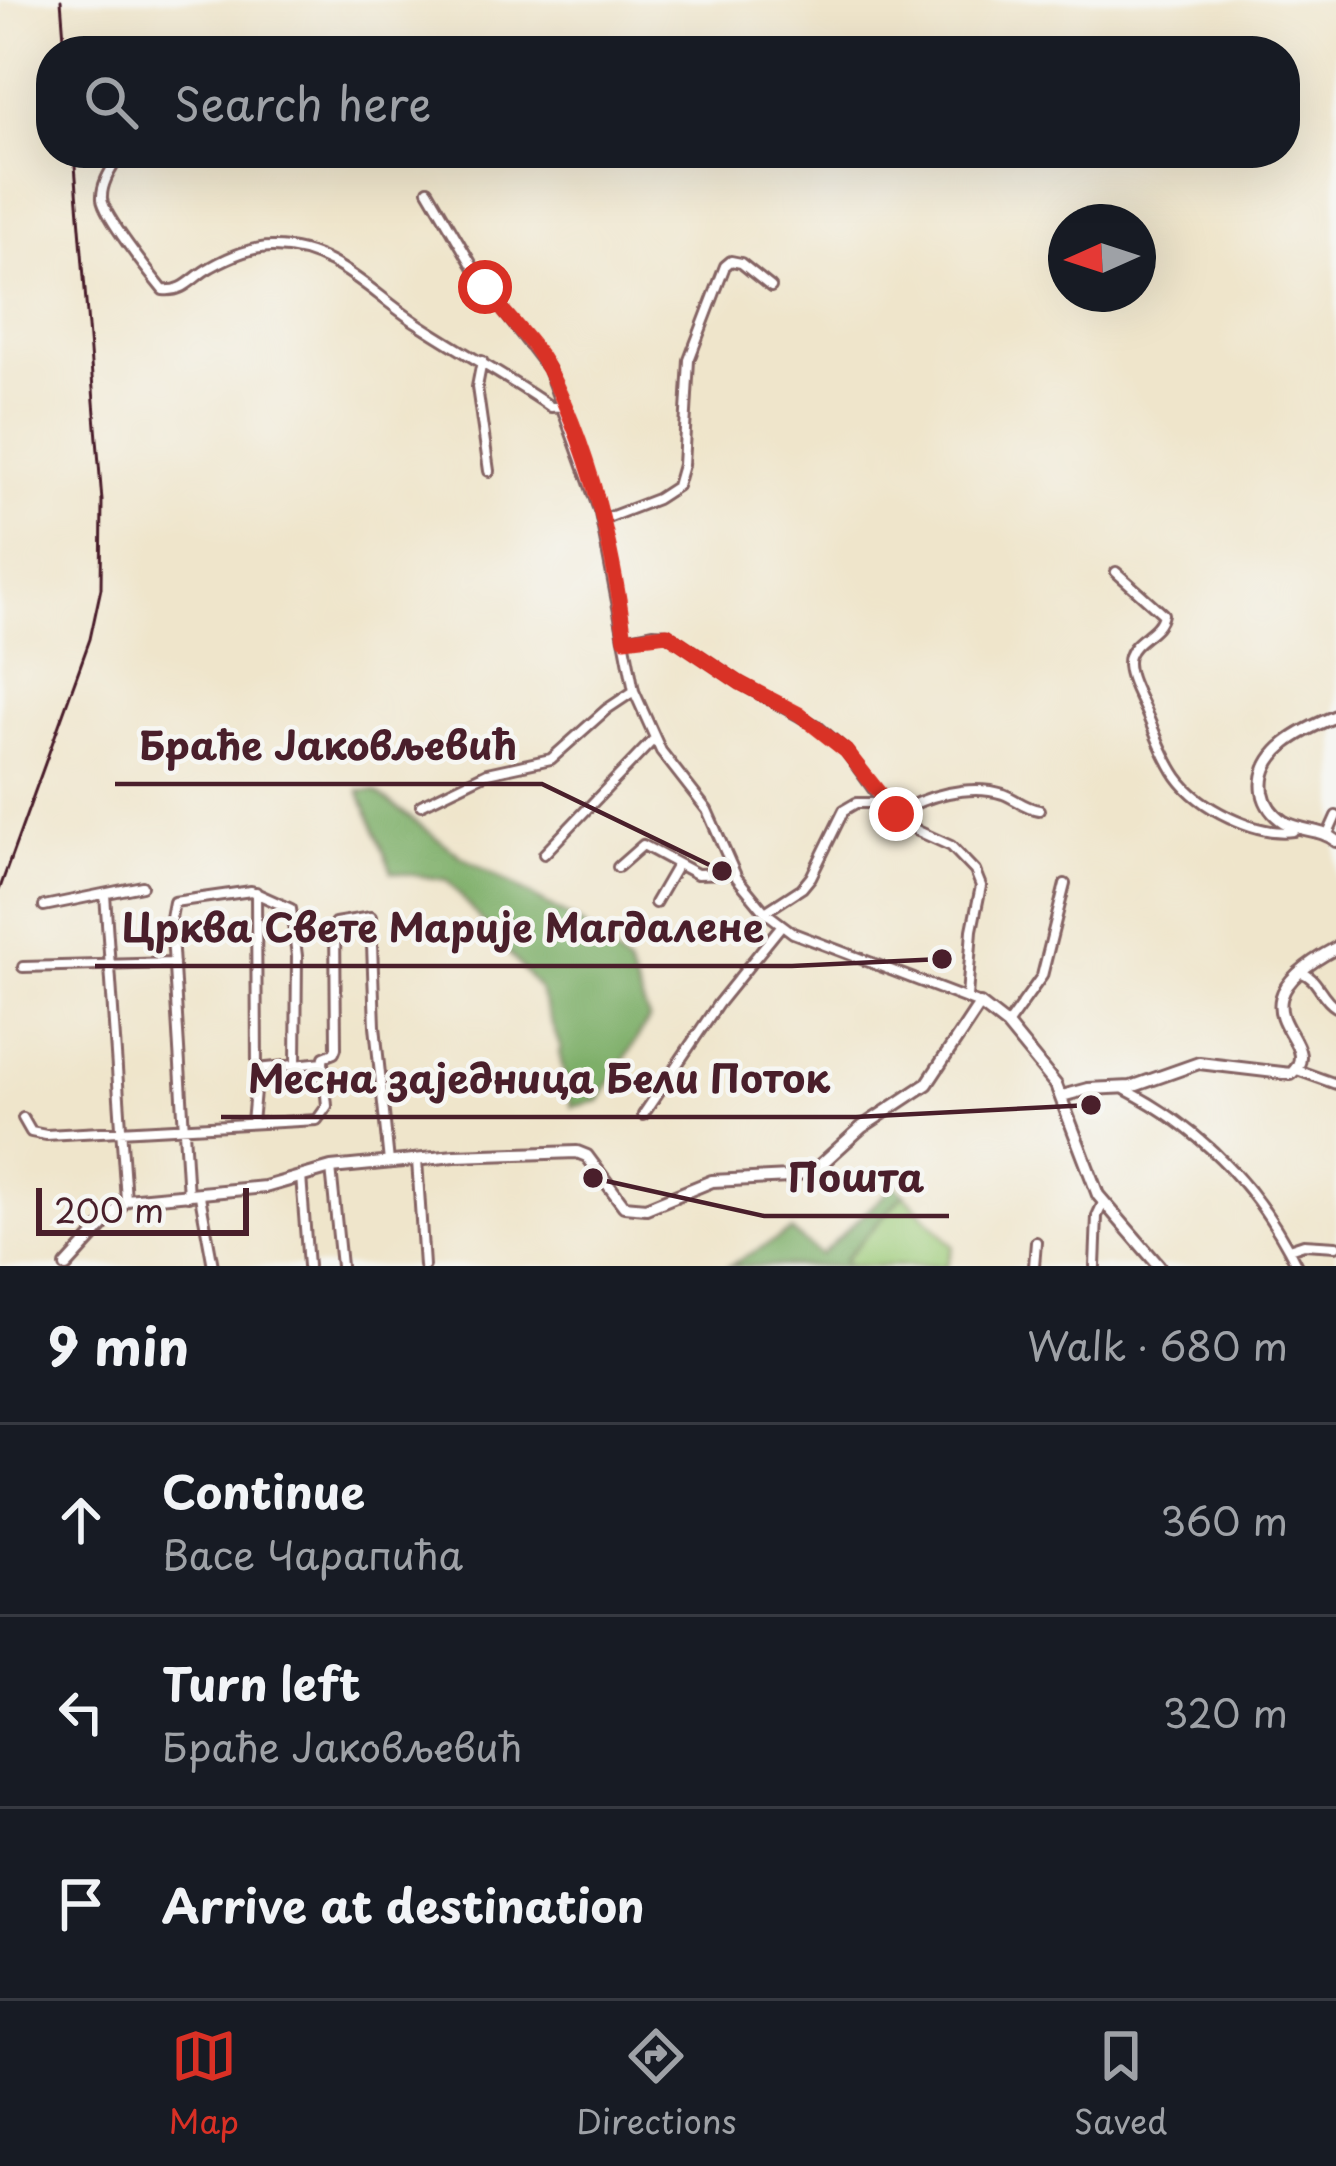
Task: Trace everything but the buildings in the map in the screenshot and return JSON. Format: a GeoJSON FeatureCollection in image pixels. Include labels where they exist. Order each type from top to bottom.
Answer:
{"type":"FeatureCollection","features":[{"type":"Feature","properties":{"kind":"street"},"geometry":{"type":"LineString","coordinates":[[113,168],[103,202],[110,219],[163,290],[178,290],[209,267],[243,253],[283,248],[345,267],[415,322],[551,407],[563,406]]}},
{"type":"Feature","properties":{"kind":"street"},"geometry":{"type":"LineString","coordinates":[[428,190],[497,305],[539,355],[563,406],[602,520],[634,692],[654,739],[707,810],[734,873],[781,926],[967,997],[1007,1025],[1045,1068],[1062,1096],[1103,1203],[1159,1266]]}},
{"type":"Feature","properties":{"kind":"street"},"geometry":{"type":"LineString","coordinates":[[602,520],[667,495],[676,486],[683,466],[689,360],[725,266],[739,262],[771,287]]}},
{"type":"Feature","properties":{"kind":"street"},"geometry":{"type":"LineString","coordinates":[[482,361],[477,387],[488,471]]}},
{"type":"Feature","properties":{"kind":"street"},"geometry":{"type":"LineString","coordinates":[[1116,572],[1163,614],[1129,663],[1177,776],[1215,808],[1238,820],[1275,832],[1295,827]]}},
{"type":"Feature","properties":{"kind":"street"},"geometry":{"type":"LineString","coordinates":[[625,639],[667,634],[740,683],[799,714],[846,751],[896,814],[918,831],[951,846],[979,878],[967,997]]}},
{"type":"Feature","properties":{"kind":"street"},"geometry":{"type":"LineString","coordinates":[[421,805],[487,773],[551,758],[634,692]]}},
{"type":"Feature","properties":{"kind":"street"},"geometry":{"type":"LineString","coordinates":[[1336,716],[1289,741],[1265,769],[1263,791],[1269,808],[1295,827],[1332,837],[1336,816]]}},
{"type":"Feature","properties":{"kind":"street"},"geometry":{"type":"LineString","coordinates":[[544,854],[654,739]]}},
{"type":"Feature","properties":{"kind":"street"},"geometry":{"type":"LineString","coordinates":[[896,814],[935,797],[974,791],[999,793],[1039,810]]}},
{"type":"Feature","properties":{"kind":"street"},"geometry":{"type":"LineString","coordinates":[[764,912],[811,877],[844,810],[856,803],[884,802]]}},
{"type":"Feature","properties":{"kind":"street"},"geometry":{"type":"LineString","coordinates":[[617,867],[644,845],[702,875],[734,873]]}},
{"type":"Feature","properties":{"kind":"street"},"geometry":{"type":"LineString","coordinates":[[655,903],[677,866]]}},
{"type":"Feature","properties":{"kind":"street"},"geometry":{"type":"LineString","coordinates":[[1007,1025],[1042,976],[1065,884]]}},
{"type":"Feature","properties":{"kind":"street"},"geometry":{"type":"LineString","coordinates":[[44,906],[142,886]]}},
{"type":"Feature","properties":{"kind":"street"},"geometry":{"type":"LineString","coordinates":[[252,1123],[257,1069],[256,892]]}},
{"type":"Feature","properties":{"kind":"street"},"geometry":{"type":"LineString","coordinates":[[213,1266],[194,1196],[184,1126],[174,902],[256,892],[286,905],[296,920],[296,1064]]}},
{"type":"Feature","properties":{"kind":"street"},"geometry":{"type":"LineString","coordinates":[[105,894],[126,1200]]}},
{"type":"Feature","properties":{"kind":"street"},"geometry":{"type":"LineString","coordinates":[[23,1118],[31,1132],[39,1135],[322,1117],[327,1106],[323,1062],[325,1055],[336,1051],[335,921],[369,917],[373,920],[376,1026],[389,1162]]}},
{"type":"Feature","properties":{"kind":"street"},"geometry":{"type":"LineString","coordinates":[[643,1114],[718,1004],[781,926]]}},
{"type":"Feature","properties":{"kind":"street"},"geometry":{"type":"LineString","coordinates":[[1297,1070],[1300,1049],[1283,1024],[1279,1007],[1286,986],[1298,971],[1336,949]]}},
{"type":"Feature","properties":{"kind":"street"},"geometry":{"type":"LineString","coordinates":[[23,967],[174,963]]}},
{"type":"Feature","properties":{"kind":"street"},"geometry":{"type":"LineString","coordinates":[[1298,971],[1312,977],[1336,1007]]}},
{"type":"Feature","properties":{"kind":"street"},"geometry":{"type":"LineString","coordinates":[[66,1266],[126,1200],[265,1187],[331,1168],[583,1154],[624,1206],[632,1209],[646,1208],[712,1181],[805,1174],[829,1160],[862,1127],[928,1084],[980,1004]]}},
{"type":"Feature","properties":{"kind":"street"},"geometry":{"type":"LineString","coordinates":[[257,1069],[323,1062]]}},
{"type":"Feature","properties":{"kind":"street"},"geometry":{"type":"LineString","coordinates":[[1062,1096],[1088,1088],[1124,1089],[1199,1064],[1286,1076],[1297,1070],[1336,1084]]}},
{"type":"Feature","properties":{"kind":"street"},"geometry":{"type":"LineString","coordinates":[[1143,1084],[1152,1103]]}},
{"type":"Feature","properties":{"kind":"street"},"geometry":{"type":"LineString","coordinates":[[1124,1089],[1152,1103],[1224,1157],[1297,1266]]}},
{"type":"Feature","properties":{"kind":"street"},"geometry":{"type":"LineString","coordinates":[[417,1160],[424,1266]]}},
{"type":"Feature","properties":{"kind":"street"},"geometry":{"type":"LineString","coordinates":[[331,1168],[341,1266]]}},
{"type":"Feature","properties":{"kind":"street"},"geometry":{"type":"LineString","coordinates":[[301,1174],[308,1266]]}},
{"type":"Feature","properties":{"kind":"street"},"geometry":{"type":"LineString","coordinates":[[1095,1266],[1097,1216],[1103,1203]]}},
{"type":"Feature","properties":{"kind":"street"},"geometry":{"type":"LineString","coordinates":[[1034,1266],[1036,1242]]}},
{"type":"Feature","properties":{"kind":"street"},"geometry":{"type":"LineString","coordinates":[[1289,1249],[1304,1244],[1336,1246]]}},
{"type":"Feature","properties":{"kind":"green space"},"geometry":{"type":"Polygon","coordinates":[[[359,791],[375,791],[462,857],[580,923],[628,966],[649,1019],[599,1101],[572,1107],[561,1049],[539,989],[447,880],[392,872],[359,791]]]}},
{"type":"Feature","properties":{"kind":"green space"},"geometry":{"type":"Polygon","coordinates":[[[895,1185],[904,1194],[844,1260],[848,1266],[729,1266],[791,1231],[820,1255],[895,1185]]]}},
{"type":"Feature","properties":{"kind":"green space"},"geometry":{"type":"Polygon","coordinates":[[[904,1194],[953,1246],[946,1266],[848,1266],[843,1260],[904,1194]]]}},
{"type":"Feature","properties":{"kind":"railway"},"geometry":{"type":"LineString","coordinates":[[61,0],[64,36]]}},
{"type":"Feature","properties":{"kind":"railway"},"geometry":{"type":"LineString","coordinates":[[0,888],[90,639],[101,588],[102,501],[75,168]]}},
{"type":"Feature","properties":{"kind":"place","name":"Браће Јаковљевић"},"geometry":{"type":"Point","coordinates":[722,871]}},
{"type":"Feature","properties":{"kind":"place","name":"Црква Свете Марије Магдалене"},"geometry":{"type":"Point","coordinates":[942,959]}},
{"type":"Feature","properties":{"kind":"place","name":"Месна заједница Бели Поток"},"geometry":{"type":"Point","coordinates":[1091,1105]}},
{"type":"Feature","properties":{"kind":"place","name":"Пошта"},"geometry":{"type":"Point","coordinates":[593,1178]}},
{"type":"Feature","properties":{"kind":"route"},"geometry":{"type":"LineString","coordinates":[[485,287],[531,343],[557,390],[600,513],[625,639],[667,634],[740,683],[799,714],[846,751],[896,814]]}}]}
